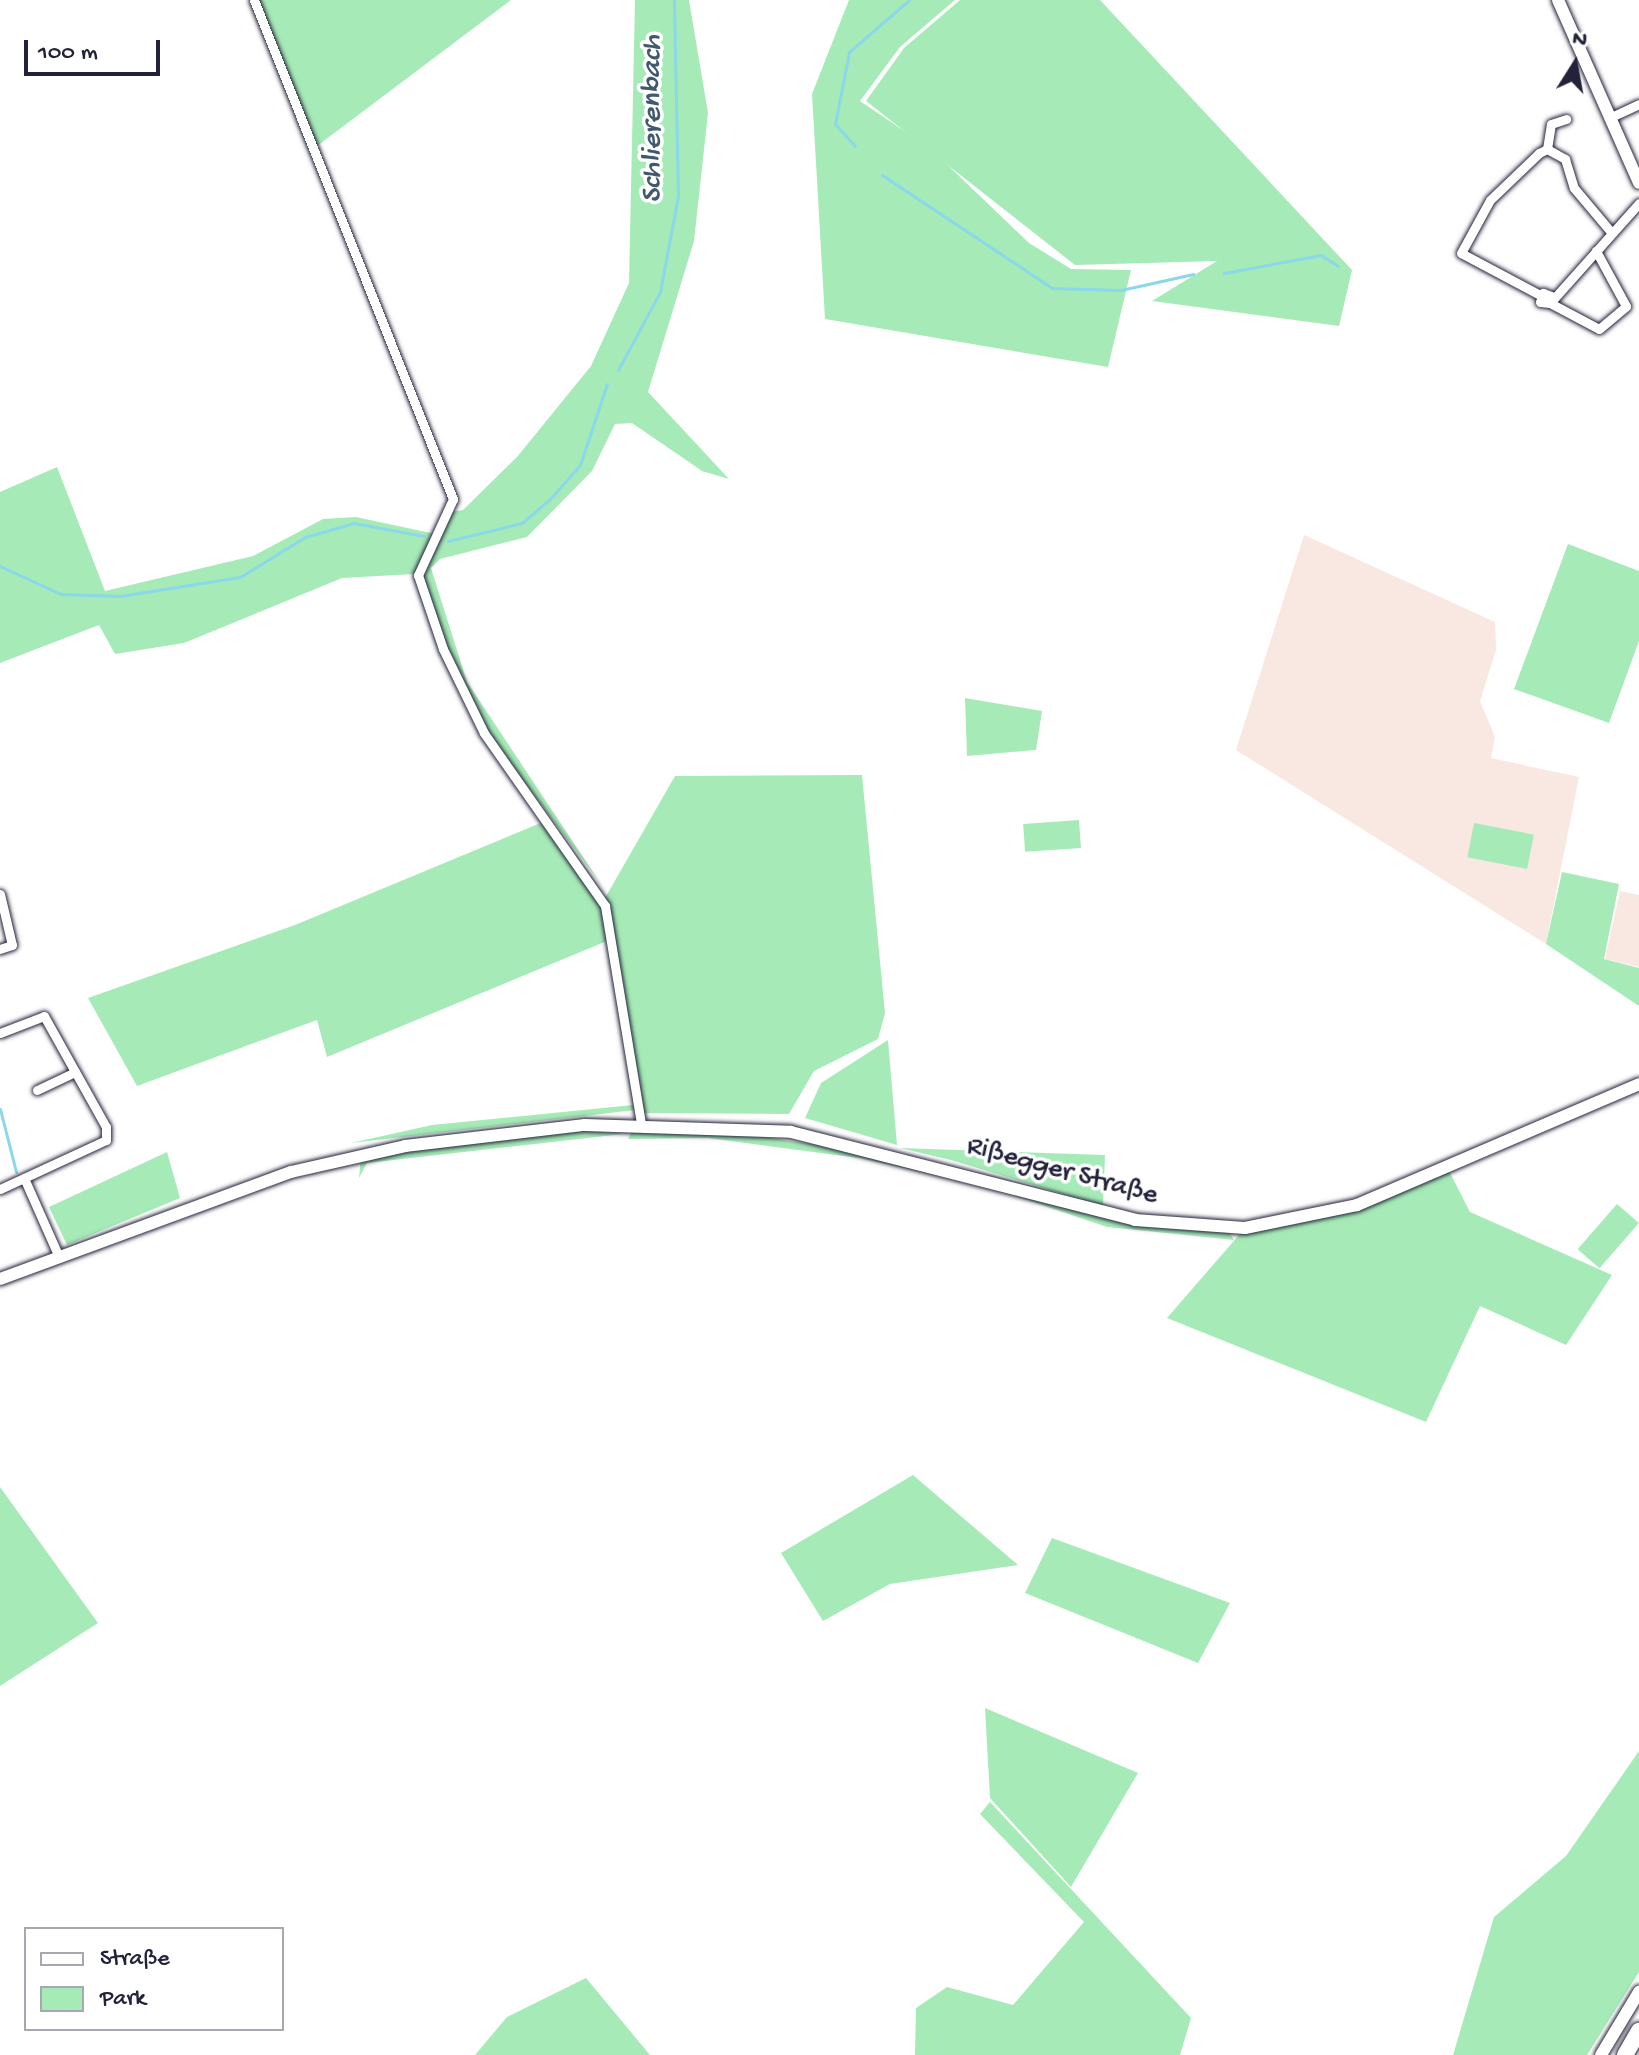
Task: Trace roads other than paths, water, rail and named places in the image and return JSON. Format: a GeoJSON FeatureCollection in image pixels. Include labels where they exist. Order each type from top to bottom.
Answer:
{"type":"FeatureCollection","features":[{"type":"Feature","properties":{"kind":"highway"},"geometry":{"type":"LineString","coordinates":[[1625,2055],[1639,2031]]}},
{"type":"Feature","properties":{"kind":"street"},"geometry":{"type":"LineString","coordinates":[[254,0],[453,499],[418,575],[443,649],[484,733],[605,906],[641,1124]]}},
{"type":"Feature","properties":{"kind":"street"},"geometry":{"type":"LineString","coordinates":[[1558,0],[1639,183]]}},
{"type":"Feature","properties":{"kind":"street"},"geometry":{"type":"LineString","coordinates":[[1609,118],[1639,104]]}},
{"type":"Feature","properties":{"kind":"street"},"geometry":{"type":"LineString","coordinates":[[1566,119],[1551,124],[1547,149],[1490,200],[1461,253],[1599,329],[1626,306],[1596,251]]}},
{"type":"Feature","properties":{"kind":"street"},"geometry":{"type":"LineString","coordinates":[[1547,149],[1565,159],[1574,188],[1611,232]]}},
{"type":"Feature","properties":{"kind":"street"},"geometry":{"type":"LineString","coordinates":[[1551,300],[1639,203]]}},
{"type":"Feature","properties":{"kind":"street"},"geometry":{"type":"LineString","coordinates":[[0,894],[12,945],[0,949]]}},
{"type":"Feature","properties":{"kind":"street"},"geometry":{"type":"LineString","coordinates":[[0,1033],[44,1016],[75,1072],[106,1140],[0,1189]]}},
{"type":"Feature","properties":{"kind":"street"},"geometry":{"type":"LineString","coordinates":[[37,1090],[75,1072]]}},
{"type":"Feature","properties":{"kind":"street","name":"Rißegger Straße"},"geometry":{"type":"LineString","coordinates":[[0,1279],[186,1207],[352,1156],[546,1127],[641,1124],[804,1134],[1102,1213],[1245,1228],[1357,1205],[1639,1084]]}},
{"type":"Feature","properties":{"kind":"street"},"geometry":{"type":"LineString","coordinates":[[24,1178],[59,1257]]}},
{"type":"Feature","properties":{"kind":"street"},"geometry":{"type":"LineString","coordinates":[[1601,2055],[1639,1992]]}},
{"type":"Feature","properties":{"kind":"waterway","name":"Schlierenbach"},"geometry":{"type":"LineString","coordinates":[[618,370],[660,292],[678,196],[674,0]]}},
{"type":"Feature","properties":{"kind":"waterway"},"geometry":{"type":"LineString","coordinates":[[855,146],[835,124],[849,52],[909,0]]}},
{"type":"Feature","properties":{"kind":"waterway"},"geometry":{"type":"LineString","coordinates":[[882,175],[1052,288],[1121,290],[1193,274]]}},
{"type":"Feature","properties":{"kind":"waterway"},"geometry":{"type":"LineString","coordinates":[[1224,273],[1321,255],[1338,266]]}},
{"type":"Feature","properties":{"kind":"waterway","name":"Schlierenbach"},"geometry":{"type":"LineString","coordinates":[[448,541],[522,523],[551,498],[580,465],[607,384]]}},
{"type":"Feature","properties":{"kind":"waterway","name":"Schlierenbach"},"geometry":{"type":"LineString","coordinates":[[0,566],[61,594],[120,596],[240,577],[305,537],[354,523],[424,536]]}},
{"type":"Feature","properties":{"kind":"waterway"},"geometry":{"type":"LineString","coordinates":[[0,1109],[16,1172]]}}]}
